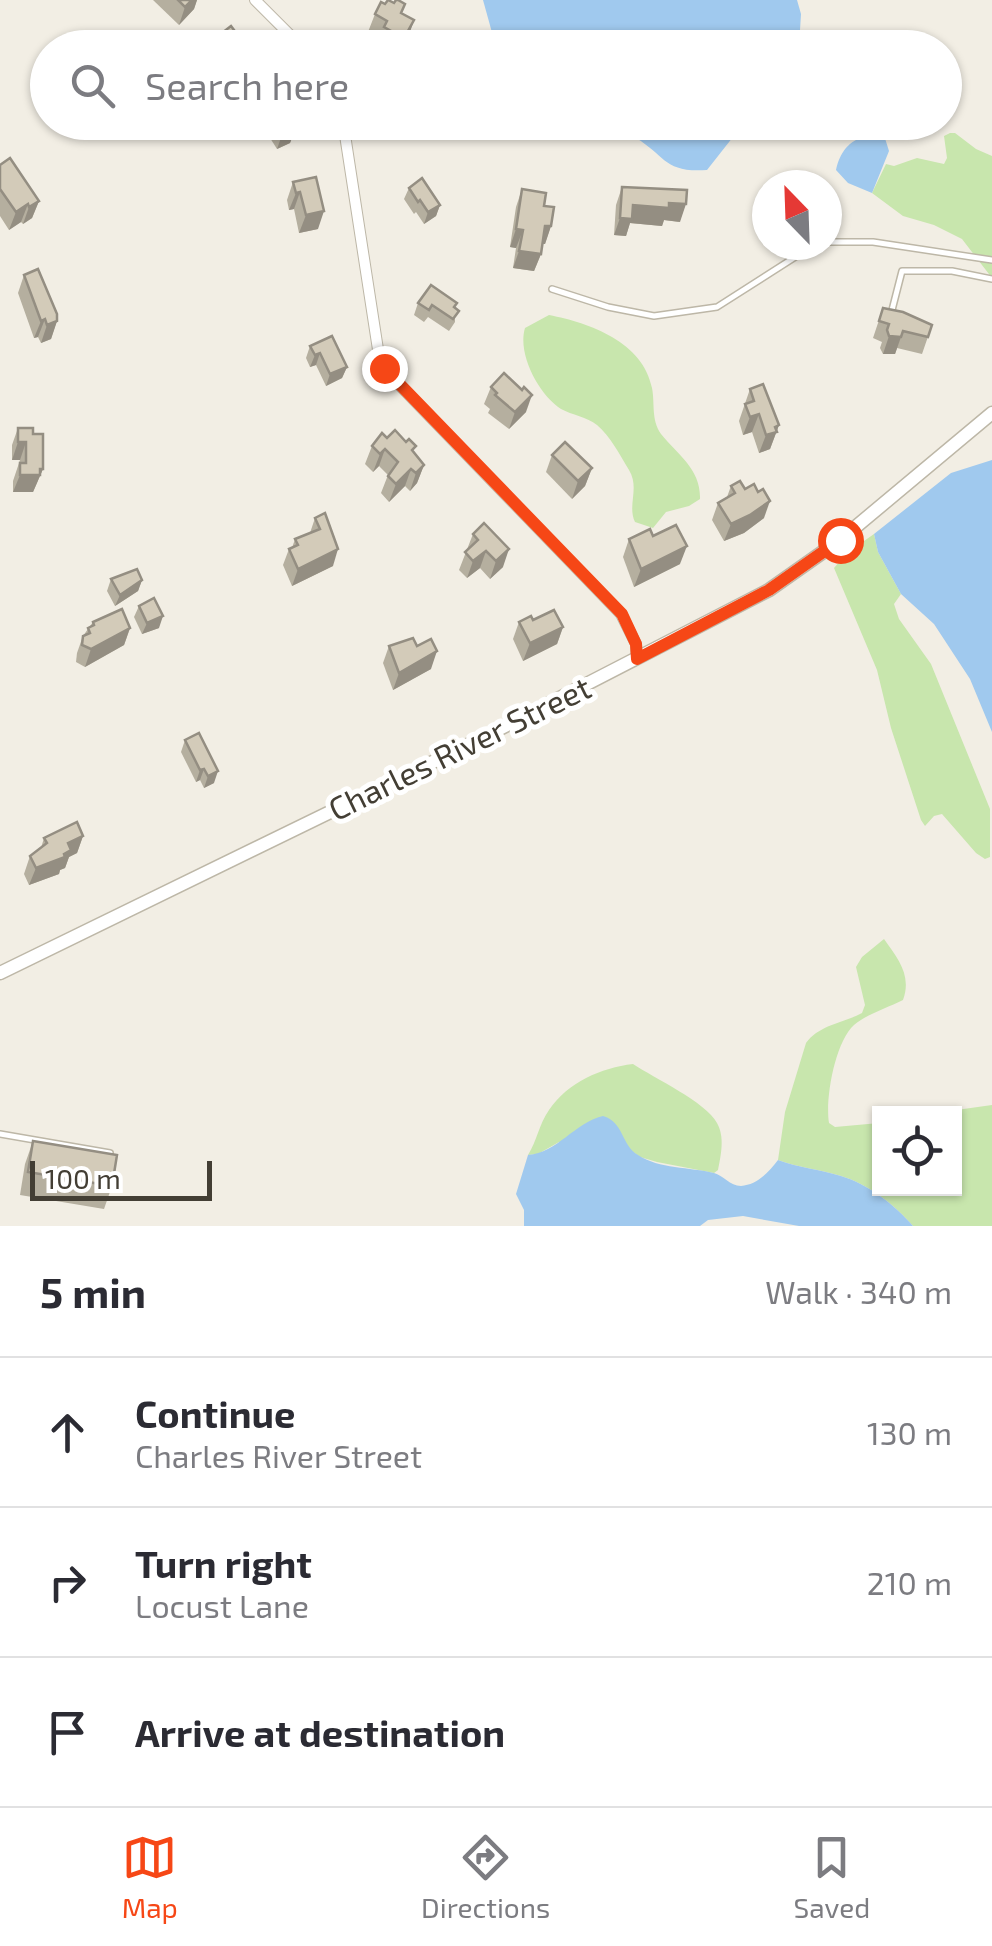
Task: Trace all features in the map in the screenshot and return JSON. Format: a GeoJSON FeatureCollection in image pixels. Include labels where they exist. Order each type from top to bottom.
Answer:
{"type":"FeatureCollection","features":[{"type":"Feature","properties":{"kind":"street"},"geometry":{"type":"LineString","coordinates":[[255,0],[285,30]]}},
{"type":"Feature","properties":{"kind":"street"},"geometry":{"type":"LineString","coordinates":[[346,140],[384,368],[622,614],[636,644],[637,659]]}},
{"type":"Feature","properties":{"kind":"street","name":"Charles River Street"},"geometry":{"type":"LineString","coordinates":[[0,974],[720,617],[797,571],[992,413]]}},
{"type":"Feature","properties":{"kind":"lane"},"geometry":{"type":"LineString","coordinates":[[842,242],[874,242],[992,260]]}},
{"type":"Feature","properties":{"kind":"lane"},"geometry":{"type":"LineString","coordinates":[[552,288],[654,316],[717,307],[791,260]]}},
{"type":"Feature","properties":{"kind":"lane"},"geometry":{"type":"LineString","coordinates":[[891,314],[902,271],[952,270],[992,278]]}},
{"type":"Feature","properties":{"kind":"lane"},"geometry":{"type":"LineString","coordinates":[[0,1134],[110,1153]]}},
{"type":"Feature","properties":{"kind":"green space"},"geometry":{"type":"Polygon","coordinates":[[[962,138],[992,156],[992,278],[962,239],[903,216],[872,193],[886,164],[894,166],[917,158],[944,164],[945,140],[962,138]]]}},
{"type":"Feature","properties":{"kind":"green space"},"geometry":{"type":"Polygon","coordinates":[[[549,315],[597,329],[638,358],[652,388],[658,429],[693,471],[700,499],[666,512],[653,528],[635,522],[632,477],[610,440],[593,422],[553,403],[527,361],[525,328],[549,315]]]}},
{"type":"Feature","properties":{"kind":"green space"},"geometry":{"type":"Polygon","coordinates":[[[874,534],[878,552],[901,594],[894,604],[899,619],[931,664],[990,809],[990,857],[985,859],[942,814],[925,826],[921,820],[877,670],[834,568],[847,553],[874,534]]]}},
{"type":"Feature","properties":{"kind":"green space"},"geometry":{"type":"Polygon","coordinates":[[[884,939],[899,960],[906,983],[903,1000],[865,1018],[847,1033],[833,1071],[829,1123],[835,1127],[872,1124],[872,1191],[833,1174],[778,1160],[785,1112],[806,1043],[824,1028],[862,1013],[865,1005],[856,967],[884,939]]]}},
{"type":"Feature","properties":{"kind":"green space"},"geometry":{"type":"Polygon","coordinates":[[[633,1064],[711,1115],[721,1134],[718,1170],[714,1173],[657,1162],[629,1149],[559,1142],[528,1155],[546,1115],[575,1084],[597,1073],[633,1064]]]}},
{"type":"Feature","properties":{"kind":"green space"},"geometry":{"type":"Polygon","coordinates":[[[992,1105],[992,1226],[913,1226],[879,1196],[962,1196],[962,1109],[992,1105]]]}},
{"type":"Feature","properties":{"kind":"water"},"geometry":{"type":"Polygon","coordinates":[[[483,0],[797,0],[801,14],[800,30],[491,30],[483,0]]]}},
{"type":"Feature","properties":{"kind":"water"},"geometry":{"type":"Polygon","coordinates":[[[639,140],[731,140],[707,170],[674,166],[639,140]]]}},
{"type":"Feature","properties":{"kind":"water"},"geometry":{"type":"Polygon","coordinates":[[[855,140],[886,140],[889,151],[872,193],[848,183],[842,170],[836,170],[840,158],[855,140]]]}},
{"type":"Feature","properties":{"kind":"water"},"geometry":{"type":"Polygon","coordinates":[[[992,460],[992,732],[970,679],[934,624],[901,594],[878,552],[874,534],[951,473],[992,460]]]}},
{"type":"Feature","properties":{"kind":"water"},"geometry":{"type":"Polygon","coordinates":[[[603,1116],[610,1119],[632,1151],[646,1160],[714,1173],[741,1186],[767,1173],[778,1160],[833,1174],[871,1190],[872,1196],[889,1203],[913,1226],[799,1226],[743,1216],[708,1220],[700,1226],[524,1226],[524,1210],[516,1194],[528,1155],[548,1149],[603,1116]]]}},
{"type":"Feature","properties":{"kind":"building"},"geometry":{"type":"Polygon","coordinates":[[[398,0],[405,4],[401,13],[414,20],[408,30],[384,27],[387,21],[375,14],[381,2],[398,0]]]}},
{"type":"Feature","properties":{"kind":"building"},"geometry":{"type":"Polygon","coordinates":[[[10,158],[39,201],[16,212],[0,189],[0,165],[10,158]]]}},
{"type":"Feature","properties":{"kind":"building"},"geometry":{"type":"Polygon","coordinates":[[[316,177],[324,211],[306,215],[293,182],[316,177]]]}},
{"type":"Feature","properties":{"kind":"building"},"geometry":{"type":"Polygon","coordinates":[[[422,178],[440,205],[428,212],[409,188],[422,178]]]}},
{"type":"Feature","properties":{"kind":"building"},"geometry":{"type":"Polygon","coordinates":[[[622,187],[687,190],[686,204],[669,203],[669,208],[633,205],[632,219],[620,218],[622,187]]]}},
{"type":"Feature","properties":{"kind":"building"},"geometry":{"type":"Polygon","coordinates":[[[522,189],[546,193],[544,206],[554,207],[551,226],[545,226],[541,254],[519,251],[523,230],[516,229],[522,189]]]}},
{"type":"Feature","properties":{"kind":"building"},"geometry":{"type":"Polygon","coordinates":[[[38,269],[57,314],[57,321],[47,325],[45,319],[41,321],[24,275],[38,269]]]}},
{"type":"Feature","properties":{"kind":"building"},"geometry":{"type":"Polygon","coordinates":[[[431,285],[457,303],[454,307],[459,311],[453,319],[432,305],[429,310],[418,303],[431,285]]]}},
{"type":"Feature","properties":{"kind":"building"},"geometry":{"type":"Polygon","coordinates":[[[883,308],[932,325],[928,337],[903,331],[901,337],[889,336],[889,324],[879,321],[883,308]]]}},
{"type":"Feature","properties":{"kind":"building"},"geometry":{"type":"Polygon","coordinates":[[[332,336],[347,367],[330,374],[320,353],[315,355],[310,346],[332,336]]]}},
{"type":"Feature","properties":{"kind":"building"},"geometry":{"type":"Polygon","coordinates":[[[504,373],[532,395],[515,412],[491,387],[504,373]]]}},
{"type":"Feature","properties":{"kind":"building"},"geometry":{"type":"Polygon","coordinates":[[[763,384],[779,425],[775,427],[777,432],[766,435],[759,414],[750,417],[745,404],[754,401],[750,389],[763,384]]]}},
{"type":"Feature","properties":{"kind":"building"},"geometry":{"type":"Polygon","coordinates":[[[18,428],[33,428],[33,434],[43,434],[40,475],[20,475],[20,463],[26,463],[26,442],[18,442],[18,428]]]}},
{"type":"Feature","properties":{"kind":"building"},"geometry":{"type":"Polygon","coordinates":[[[395,430],[416,446],[412,450],[424,465],[416,473],[411,469],[396,484],[388,476],[398,462],[385,449],[380,454],[372,446],[382,433],[387,438],[395,430]]]}},
{"type":"Feature","properties":{"kind":"building"},"geometry":{"type":"Polygon","coordinates":[[[565,442],[592,468],[578,481],[552,455],[565,442]]]}},
{"type":"Feature","properties":{"kind":"building"},"geometry":{"type":"Polygon","coordinates":[[[740,481],[745,489],[754,484],[758,492],[763,489],[770,501],[731,524],[718,503],[735,493],[731,486],[740,481]]]}},
{"type":"Feature","properties":{"kind":"building"},"geometry":{"type":"Polygon","coordinates":[[[325,513],[338,549],[298,569],[289,549],[298,545],[295,539],[320,529],[315,518],[325,513]]]}},
{"type":"Feature","properties":{"kind":"building"},"geometry":{"type":"Polygon","coordinates":[[[484,523],[509,549],[496,561],[486,551],[473,561],[465,552],[478,540],[473,534],[484,523]]]}},
{"type":"Feature","properties":{"kind":"building"},"geometry":{"type":"Polygon","coordinates":[[[676,525],[687,546],[641,569],[629,539],[650,529],[653,536],[676,525]]]}},
{"type":"Feature","properties":{"kind":"building"},"geometry":{"type":"Polygon","coordinates":[[[137,569],[142,580],[120,595],[111,579],[137,569]]]}},
{"type":"Feature","properties":{"kind":"building"},"geometry":{"type":"Polygon","coordinates":[[[154,598],[163,616],[147,623],[139,606],[154,598]]]}},
{"type":"Feature","properties":{"kind":"building"},"geometry":{"type":"Polygon","coordinates":[[[122,609],[130,628],[91,649],[82,645],[93,622],[122,609]]]}},
{"type":"Feature","properties":{"kind":"building"},"geometry":{"type":"Polygon","coordinates":[[[554,610],[563,627],[530,643],[519,622],[554,610]]]}},
{"type":"Feature","properties":{"kind":"building"},"geometry":{"type":"Polygon","coordinates":[[[413,638],[417,646],[431,639],[437,651],[399,673],[389,646],[413,638]]]}},
{"type":"Feature","properties":{"kind":"building"},"geometry":{"type":"Polygon","coordinates":[[[199,733],[218,771],[208,776],[204,769],[200,770],[185,740],[199,733]]]}},
{"type":"Feature","properties":{"kind":"building"},"geometry":{"type":"Polygon","coordinates":[[[77,822],[83,836],[68,843],[71,850],[65,857],[36,868],[30,856],[47,843],[44,838],[77,822]]]}},
{"type":"Feature","properties":{"kind":"building"},"geometry":{"type":"Polygon","coordinates":[[[33,1141],[117,1155],[112,1186],[28,1172],[33,1141]]]}},
{"type":"Feature","properties":{"kind":"route"},"geometry":{"type":"LineString","coordinates":[[384,368],[622,614],[636,644],[637,659],[769,590],[840,540]]}}]}
